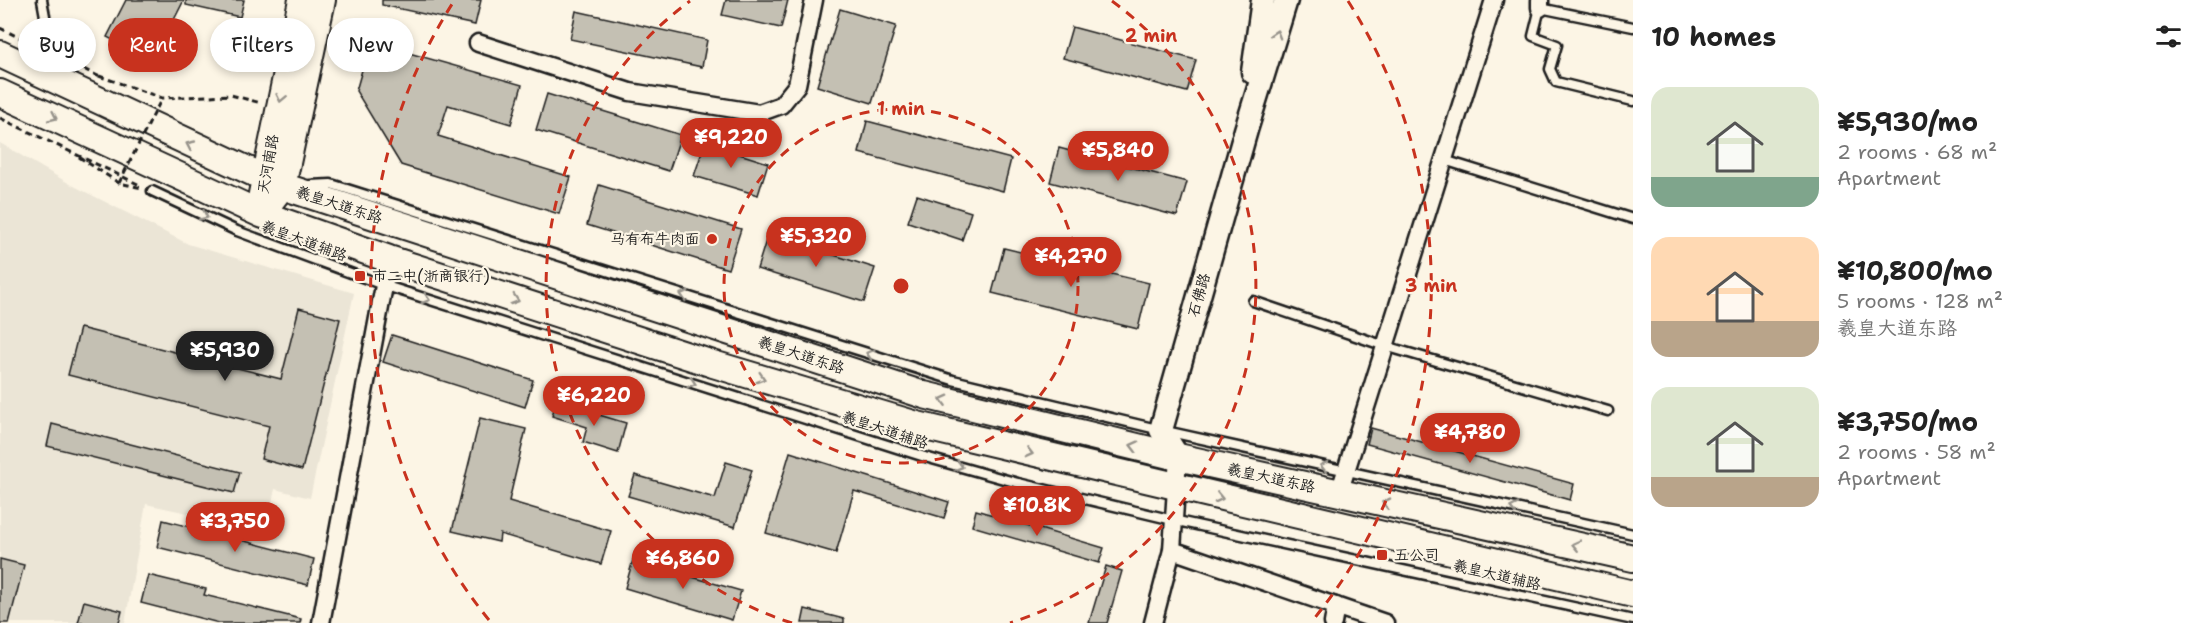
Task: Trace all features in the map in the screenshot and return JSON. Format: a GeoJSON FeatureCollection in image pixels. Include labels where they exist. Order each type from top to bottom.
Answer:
{"type":"FeatureCollection","features":[{"type":"Feature","properties":{"kind":"main road","name":"天河南路"},"geometry":{"type":"LineString","coordinates":[[273,182],[279,108],[302,0]]}},
{"type":"Feature","properties":{"kind":"main road","name":"天河南路"},"geometry":{"type":"LineString","coordinates":[[261,214],[273,182],[322,0]]}},
{"type":"Feature","properties":{"kind":"main road","name":"羲皇大道东路"},"geometry":{"type":"LineString","coordinates":[[0,54],[273,182],[924,395],[1178,457],[1342,482],[1633,558]]}},
{"type":"Feature","properties":{"kind":"main road","name":"羲皇大道东路"},"geometry":{"type":"LineString","coordinates":[[0,93],[261,214],[389,259],[713,364],[917,425],[1176,488],[1633,594]]}},
{"type":"Feature","properties":{"kind":"street"},"geometry":{"type":"LineString","coordinates":[[478,43],[630,92],[759,113],[782,105],[797,85],[814,0]]}},
{"type":"Feature","properties":{"kind":"street","name":"石佛路"},"geometry":{"type":"LineString","coordinates":[[1246,130],[1263,0]]}},
{"type":"Feature","properties":{"kind":"street","name":"石佛路"},"geometry":{"type":"LineString","coordinates":[[1161,430],[1246,130],[1287,0]]}},
{"type":"Feature","properties":{"kind":"street"},"geometry":{"type":"LineString","coordinates":[[1342,482],[1494,0]]}},
{"type":"Feature","properties":{"kind":"street"},"geometry":{"type":"LineString","coordinates":[[321,623],[389,259]]}},
{"type":"Feature","properties":{"kind":"street"},"geometry":{"type":"LineString","coordinates":[[1153,623],[1172,550],[1178,457],[1161,430]]}},
{"type":"Feature","properties":{"kind":"street"},"geometry":{"type":"LineString","coordinates":[[1172,550],[1385,623]]}},
{"type":"Feature","properties":{"kind":"street"},"geometry":{"type":"LineString","coordinates":[[1333,623],[1336,606]]}},
{"type":"Feature","properties":{"kind":"lane"},"geometry":{"type":"LineString","coordinates":[[42,0],[57,82]]}},
{"type":"Feature","properties":{"kind":"lane"},"geometry":{"type":"LineString","coordinates":[[1633,27],[1540,4],[1533,36],[1557,45],[1550,69],[1556,82],[1633,101]]}},
{"type":"Feature","properties":{"kind":"lane"},"geometry":{"type":"LineString","coordinates":[[1444,160],[1633,219]]}},
{"type":"Feature","properties":{"kind":"lane"},"geometry":{"type":"LineString","coordinates":[[273,182],[331,184],[953,380],[1161,430],[1342,482],[1633,534]]}},
{"type":"Feature","properties":{"kind":"lane","name":"羲皇大道辅路"},"geometry":{"type":"LineString","coordinates":[[152,191],[237,231],[383,285],[925,457],[1018,483],[1173,520],[1633,620]]}},
{"type":"Feature","properties":{"kind":"lane"},"geometry":{"type":"LineString","coordinates":[[1253,301],[1385,346],[1608,411]]}},
{"type":"Feature","properties":{"kind":"path"},"geometry":{"type":"LineString","coordinates":[[94,74],[162,98],[231,95],[279,108]]}},
{"type":"Feature","properties":{"kind":"path"},"geometry":{"type":"LineString","coordinates":[[119,183],[162,98]]}},
{"type":"Feature","properties":{"kind":"path"},"geometry":{"type":"LineString","coordinates":[[0,118],[152,191]]}},
{"type":"Feature","properties":{"kind":"path"},"geometry":{"type":"LineString","coordinates":[[68,149],[119,183],[152,191]]}},
{"type":"Feature","properties":{"kind":"shaded area"},"geometry":{"type":"Polygon","coordinates":[[[0,143],[70,184],[188,244],[354,293],[310,498],[275,489],[266,530],[146,504],[125,623],[0,623],[0,143]]]}},
{"type":"Feature","properties":{"kind":"building"},"geometry":{"type":"Polygon","coordinates":[[[126,0],[184,0],[175,18],[117,18],[126,0]]]}},
{"type":"Feature","properties":{"kind":"building"},"geometry":{"type":"Polygon","coordinates":[[[186,0],[244,0],[240,17],[186,5],[186,0]]]}},
{"type":"Feature","properties":{"kind":"building"},"geometry":{"type":"Polygon","coordinates":[[[382,0],[481,0],[475,25],[382,5],[382,0]]]}},
{"type":"Feature","properties":{"kind":"building"},"geometry":{"type":"Polygon","coordinates":[[[726,0],[788,0],[781,28],[722,15],[726,0]]]}},
{"type":"Feature","properties":{"kind":"building"},"geometry":{"type":"Polygon","coordinates":[[[840,9],[896,26],[872,103],[817,86],[840,9]]]}},
{"type":"Feature","properties":{"kind":"building"},"geometry":{"type":"Polygon","coordinates":[[[576,11],[707,40],[702,67],[570,39],[576,11]]]}},
{"type":"Feature","properties":{"kind":"building"},"geometry":{"type":"Polygon","coordinates":[[[1072,27],[1196,60],[1187,92],[1063,58],[1072,27]]]}},
{"type":"Feature","properties":{"kind":"building"},"geometry":{"type":"Polygon","coordinates":[[[414,54],[522,85],[511,124],[448,105],[438,136],[571,177],[559,214],[401,165],[356,91],[361,72],[414,72],[414,54]]]}},
{"type":"Feature","properties":{"kind":"building"},"geometry":{"type":"Polygon","coordinates":[[[547,94],[681,135],[669,171],[536,130],[547,94]]]}},
{"type":"Feature","properties":{"kind":"building"},"geometry":{"type":"Polygon","coordinates":[[[867,121],[1011,159],[1003,191],[859,153],[867,121]]]}},
{"type":"Feature","properties":{"kind":"building"},"geometry":{"type":"Polygon","coordinates":[[[705,143],[768,163],[758,195],[694,176],[705,143]]]}},
{"type":"Feature","properties":{"kind":"building"},"geometry":{"type":"Polygon","coordinates":[[[1059,148],[1187,182],[1177,216],[1050,182],[1059,148]]]}},
{"type":"Feature","properties":{"kind":"building"},"geometry":{"type":"Polygon","coordinates":[[[599,185],[741,229],[728,269],[587,225],[599,185]]]}},
{"type":"Feature","properties":{"kind":"building"},"geometry":{"type":"Polygon","coordinates":[[[917,195],[971,212],[962,240],[908,222],[917,195]]]}},
{"type":"Feature","properties":{"kind":"building"},"geometry":{"type":"Polygon","coordinates":[[[768,234],[875,268],[864,302],[757,269],[768,234]]]}},
{"type":"Feature","properties":{"kind":"building"},"geometry":{"type":"Polygon","coordinates":[[[1004,248],[1149,283],[1138,329],[992,293],[1004,248]]]}},
{"type":"Feature","properties":{"kind":"building"},"geometry":{"type":"Polygon","coordinates":[[[299,308],[340,319],[302,470],[261,459],[269,426],[68,375],[80,328],[281,379],[299,308]]]}},
{"type":"Feature","properties":{"kind":"building"},"geometry":{"type":"Polygon","coordinates":[[[392,335],[533,380],[525,407],[383,362],[392,335]]]}},
{"type":"Feature","properties":{"kind":"building"},"geometry":{"type":"Polygon","coordinates":[[[556,402],[626,423],[618,453],[583,442],[587,427],[552,416],[556,402]]]}},
{"type":"Feature","properties":{"kind":"building"},"geometry":{"type":"Polygon","coordinates":[[[480,418],[526,429],[509,501],[611,531],[601,564],[500,534],[499,542],[452,531],[480,418]]]}},
{"type":"Feature","properties":{"kind":"building"},"geometry":{"type":"Polygon","coordinates":[[[52,424],[240,472],[234,493],[47,446],[52,424]]]}},
{"type":"Feature","properties":{"kind":"building"},"geometry":{"type":"Polygon","coordinates":[[[1371,428],[1574,484],[1570,500],[1367,444],[1371,428]]]}},
{"type":"Feature","properties":{"kind":"building"},"geometry":{"type":"Polygon","coordinates":[[[790,452],[949,502],[944,518],[854,491],[836,553],[766,533],[790,452]]]}},
{"type":"Feature","properties":{"kind":"building"},"geometry":{"type":"Polygon","coordinates":[[[726,462],[752,470],[735,527],[628,496],[635,475],[715,498],[726,462]]]}},
{"type":"Feature","properties":{"kind":"building"},"geometry":{"type":"Polygon","coordinates":[[[976,510],[1104,548],[1099,563],[972,526],[976,510]]]}},
{"type":"Feature","properties":{"kind":"building"},"geometry":{"type":"Polygon","coordinates":[[[163,520],[314,559],[308,585],[157,547],[163,520]]]}},
{"type":"Feature","properties":{"kind":"building"},"geometry":{"type":"Polygon","coordinates":[[[0,559],[24,565],[9,623],[0,623],[0,559]]]}},
{"type":"Feature","properties":{"kind":"building"},"geometry":{"type":"Polygon","coordinates":[[[633,560],[741,591],[732,620],[625,588],[633,560]]]}},
{"type":"Feature","properties":{"kind":"building"},"geometry":{"type":"Polygon","coordinates":[[[1106,566],[1122,571],[1107,623],[1089,623],[1106,566]]]}},
{"type":"Feature","properties":{"kind":"building"},"geometry":{"type":"Polygon","coordinates":[[[148,575],[206,589],[204,595],[301,619],[300,623],[219,623],[141,603],[148,575]]]}},
{"type":"Feature","properties":{"kind":"building"},"geometry":{"type":"Polygon","coordinates":[[[84,601],[122,611],[119,623],[78,623],[84,601]]]}},
{"type":"Feature","properties":{"kind":"building"},"geometry":{"type":"Polygon","coordinates":[[[805,609],[844,619],[844,623],[802,623],[805,609]]]}},
{"type":"Feature","properties":{"kind":"place","name":"马有布牛肉面"},"geometry":{"type":"Point","coordinates":[712,239]}},
{"type":"Feature","properties":{"kind":"place","name":"市二中(浙商银行)"},"geometry":{"type":"Point","coordinates":[360,276]}},
{"type":"Feature","properties":{"kind":"place","name":"五公司"},"geometry":{"type":"Point","coordinates":[1382,555]}}]}
